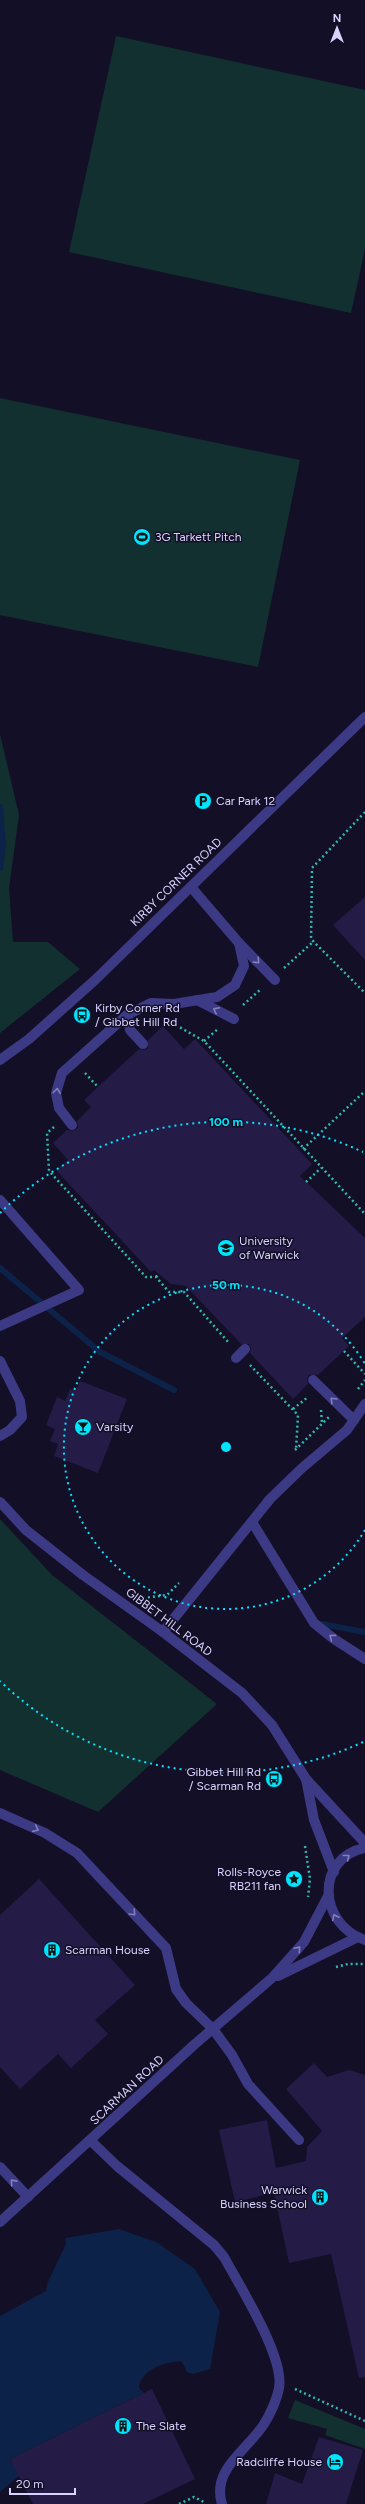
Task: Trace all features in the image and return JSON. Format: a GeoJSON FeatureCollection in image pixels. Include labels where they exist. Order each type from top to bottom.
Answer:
{"type":"FeatureCollection","features":[{"type":"Feature","properties":{"kind":"street","name":"KIRBY CORNER ROAD"},"geometry":{"type":"LineString","coordinates":[[0,1060],[29,1039],[94,980],[365,717]]}},
{"type":"Feature","properties":{"kind":"street"},"geometry":{"type":"LineString","coordinates":[[191,887],[274,979]]}},
{"type":"Feature","properties":{"kind":"street"},"geometry":{"type":"LineString","coordinates":[[69,1121],[59,1108],[56,1093],[62,1073],[127,1016],[151,1003],[174,1004],[217,997],[235,985],[244,966],[240,943]]}},
{"type":"Feature","properties":{"kind":"street"},"geometry":{"type":"LineString","coordinates":[[197,1000],[232,1018]]}},
{"type":"Feature","properties":{"kind":"street"},"geometry":{"type":"LineString","coordinates":[[127,1016],[130,1030],[143,1044]]}},
{"type":"Feature","properties":{"kind":"street"},"geometry":{"type":"LineString","coordinates":[[0,1200],[79,1290],[0,1326]]}},
{"type":"Feature","properties":{"kind":"street"},"geometry":{"type":"LineString","coordinates":[[0,1361],[20,1401],[22,1417],[10,1430],[0,1436]]}},
{"type":"Feature","properties":{"kind":"street"},"geometry":{"type":"LineString","coordinates":[[313,1380],[354,1420]]}},
{"type":"Feature","properties":{"kind":"street"},"geometry":{"type":"LineString","coordinates":[[163,1632],[270,1500],[302,1468],[347,1430],[365,1404]]}},
{"type":"Feature","properties":{"kind":"street","name":"GIBBET HILL ROAD"},"geometry":{"type":"LineString","coordinates":[[0,1502],[26,1530],[83,1575],[163,1632],[242,1693],[272,1724],[306,1779],[365,1843]]}},
{"type":"Feature","properties":{"kind":"street"},"geometry":{"type":"LineString","coordinates":[[252,1522],[314,1623],[334,1639],[365,1659]]}},
{"type":"Feature","properties":{"kind":"street","name":"GIBBET HILL ROAD"},"geometry":{"type":"LineString","coordinates":[[306,1779],[314,1820],[334,1872]]}},
{"type":"Feature","properties":{"kind":"street"},"geometry":{"type":"LineString","coordinates":[[0,1813],[45,1833],[77,1853],[166,1948],[176,1988],[186,2003],[213,2029],[232,2055],[248,2084],[299,2140]]}},
{"type":"Feature","properties":{"kind":"street"},"geometry":{"type":"LineString","coordinates":[[334,1872],[346,1856],[365,1848]]}},
{"type":"Feature","properties":{"kind":"street","name":"SCARMAN ROAD"},"geometry":{"type":"LineString","coordinates":[[0,2222],[213,2029],[272,1978],[304,1942],[328,1896],[334,1872]]}},
{"type":"Feature","properties":{"kind":"street"},"geometry":{"type":"LineString","coordinates":[[328,1896],[338,1922],[361,1938]]}},
{"type":"Feature","properties":{"kind":"street","name":"SCARMAN ROAD"},"geometry":{"type":"LineString","coordinates":[[272,1978],[361,1938]]}},
{"type":"Feature","properties":{"kind":"street"},"geometry":{"type":"LineString","coordinates":[[90,2141],[127,2174],[214,2245],[224,2257],[273,2353],[280,2387],[264,2425],[229,2465],[224,2475],[220,2493],[222,2504]]}},
{"type":"Feature","properties":{"kind":"street"},"geometry":{"type":"LineString","coordinates":[[0,2167],[28,2197]]}},
{"type":"Feature","properties":{"kind":"path"},"geometry":{"type":"LineString","coordinates":[[365,812],[312,868],[310,919],[311,939],[365,993]]}},
{"type":"Feature","properties":{"kind":"path"},"geometry":{"type":"LineString","coordinates":[[204,1041],[232,1018],[314,941]]}},
{"type":"Feature","properties":{"kind":"path"},"geometry":{"type":"LineString","coordinates":[[160,1021],[166,1020],[204,1041],[365,1214]]}},
{"type":"Feature","properties":{"kind":"path"},"geometry":{"type":"LineString","coordinates":[[88,1066],[83,1071],[98,1087]]}},
{"type":"Feature","properties":{"kind":"path"},"geometry":{"type":"LineString","coordinates":[[303,1149],[365,1091]]}},
{"type":"Feature","properties":{"kind":"path"},"geometry":{"type":"LineString","coordinates":[[69,1121],[47,1133],[49,1171],[146,1277],[156,1277],[160,1274]]}},
{"type":"Feature","properties":{"kind":"path"},"geometry":{"type":"LineString","coordinates":[[306,1182],[321,1168]]}},
{"type":"Feature","properties":{"kind":"path"},"geometry":{"type":"LineString","coordinates":[[156,1277],[169,1292],[184,1292],[298,1415],[296,1450]]}},
{"type":"Feature","properties":{"kind":"path"},"geometry":{"type":"LineString","coordinates":[[344,1351],[365,1374]]}},
{"type":"Feature","properties":{"kind":"path"},"geometry":{"type":"LineString","coordinates":[[292,1409],[309,1396],[313,1400]]}},
{"type":"Feature","properties":{"kind":"path"},"geometry":{"type":"LineString","coordinates":[[317,1404],[321,1408],[322,1424]]}},
{"type":"Feature","properties":{"kind":"path"},"geometry":{"type":"LineString","coordinates":[[331,1969],[348,1964],[365,1964]]}},
{"type":"Feature","properties":{"kind":"path"},"geometry":{"type":"LineString","coordinates":[[179,2504],[194,2497],[200,2498],[207,2504]]}},
{"type":"Feature","properties":{"kind":"green space"},"geometry":{"type":"Polygon","coordinates":[[[116,36],[365,90],[365,249],[351,313],[69,252],[116,36]]]}},
{"type":"Feature","properties":{"kind":"green space","name":"3G Tarkett Pitch"},"geometry":{"type":"Polygon","coordinates":[[[0,398],[300,460],[258,667],[0,615],[0,398]]]}},
{"type":"Feature","properties":{"kind":"green space"},"geometry":{"type":"Polygon","coordinates":[[[0,734],[19,815],[9,888],[13,942],[48,942],[80,969],[0,1033],[0,734]]]}},
{"type":"Feature","properties":{"kind":"green space"},"geometry":{"type":"Polygon","coordinates":[[[0,1519],[52,1575],[217,1704],[98,1812],[0,1770],[0,1519]]]}},
{"type":"Feature","properties":{"kind":"green space"},"geometry":{"type":"Polygon","coordinates":[[[295,2400],[365,2429],[365,2449],[325,2435],[327,2429],[288,2418],[295,2400]]]}},
{"type":"Feature","properties":{"kind":"water"},"geometry":{"type":"Polygon","coordinates":[[[119,2229],[156,2242],[195,2269],[220,2312],[210,2369],[193,2374],[187,2372],[182,2362],[176,2362],[162,2365],[149,2371],[144,2376],[139,2388],[144,2393],[10,2459],[19,2476],[0,2492],[0,2316],[46,2291],[47,2284],[66,2244],[65,2238],[119,2229]]]}},
{"type":"Feature","properties":{"kind":"building"},"geometry":{"type":"Polygon","coordinates":[[[365,897],[365,960],[333,925],[365,897]]]}},
{"type":"Feature","properties":{"kind":"building"},"geometry":{"type":"Polygon","coordinates":[[[163,1026],[184,1049],[195,1039],[312,1164],[300,1176],[365,1238],[365,1317],[342,1338],[349,1346],[318,1375],[309,1375],[307,1379],[308,1384],[293,1399],[250,1353],[251,1348],[249,1344],[241,1344],[186,1286],[171,1284],[154,1270],[151,1272],[56,1170],[68,1160],[53,1143],[67,1130],[73,1131],[78,1128],[77,1121],[91,1107],[84,1100],[139,1049],[144,1050],[148,1048],[148,1040],[163,1026]]]}},
{"type":"Feature","properties":{"kind":"building","name":"Varsity"},"geometry":{"type":"Polygon","coordinates":[[[80,1381],[127,1399],[98,1473],[54,1456],[58,1444],[50,1441],[55,1429],[46,1425],[57,1397],[65,1401],[70,1389],[76,1391],[80,1381]]]}},
{"type":"Feature","properties":{"kind":"building","name":"Scarman House"},"geometry":{"type":"Polygon","coordinates":[[[39,1879],[135,1985],[95,2020],[108,2034],[71,2068],[58,2054],[20,2089],[0,2067],[0,1915],[39,1879]]]}},
{"type":"Feature","properties":{"kind":"building","name":"Warwick Business School"},"geometry":{"type":"Polygon","coordinates":[[[314,2063],[327,2077],[349,2070],[365,2075],[365,2377],[359,2378],[331,2254],[289,2263],[274,2193],[235,2202],[219,2130],[267,2120],[276,2168],[306,2161],[307,2147],[322,2131],[286,2089],[314,2063]]]}},
{"type":"Feature","properties":{"kind":"building","name":"The Slate"},"geometry":{"type":"Polygon","coordinates":[[[152,2389],[195,2479],[143,2504],[33,2504],[10,2459],[152,2389]]]}},
{"type":"Feature","properties":{"kind":"building","name":"Radcliffe House"},"geometry":{"type":"Polygon","coordinates":[[[319,2437],[363,2450],[346,2504],[266,2504],[275,2473],[302,2484],[319,2437]]]}},
{"type":"Feature","properties":{"kind":"waterway"},"geometry":{"type":"LineString","coordinates":[[0,807],[3,845],[0,868]]}},
{"type":"Feature","properties":{"kind":"waterway"},"geometry":{"type":"LineString","coordinates":[[0,1268],[100,1352],[174,1390]]}},
{"type":"Feature","properties":{"kind":"waterway"},"geometry":{"type":"LineString","coordinates":[[322,1624],[365,1632]]}},
{"type":"Feature","properties":{"kind":"place","name":"3G Tarkett Pitch"},"geometry":{"type":"Point","coordinates":[142,537]}},
{"type":"Feature","properties":{"kind":"place","name":"Car Park 12"},"geometry":{"type":"Point","coordinates":[203,801]}},
{"type":"Feature","properties":{"kind":"place","name":"Kirby Corner Rd / Gibbet Hill Rd"},"geometry":{"type":"Point","coordinates":[82,1015]}},
{"type":"Feature","properties":{"kind":"place","name":"University of Warwick"},"geometry":{"type":"Point","coordinates":[226,1248]}},
{"type":"Feature","properties":{"kind":"place","name":"Varsity"},"geometry":{"type":"Point","coordinates":[83,1427]}},
{"type":"Feature","properties":{"kind":"place","name":"Gibbet Hill Rd / Scarman Rd"},"geometry":{"type":"Point","coordinates":[274,1779]}},
{"type":"Feature","properties":{"kind":"place","name":"Rolls-Royce RB211 fan"},"geometry":{"type":"Point","coordinates":[294,1879]}},
{"type":"Feature","properties":{"kind":"place","name":"Scarman House"},"geometry":{"type":"Point","coordinates":[52,1950]}},
{"type":"Feature","properties":{"kind":"place","name":"Warwick Business School"},"geometry":{"type":"Point","coordinates":[320,2197]}},
{"type":"Feature","properties":{"kind":"place","name":"The Slate"},"geometry":{"type":"Point","coordinates":[123,2426]}},
{"type":"Feature","properties":{"kind":"place","name":"Radcliffe House"},"geometry":{"type":"Point","coordinates":[335,2462]}}]}
